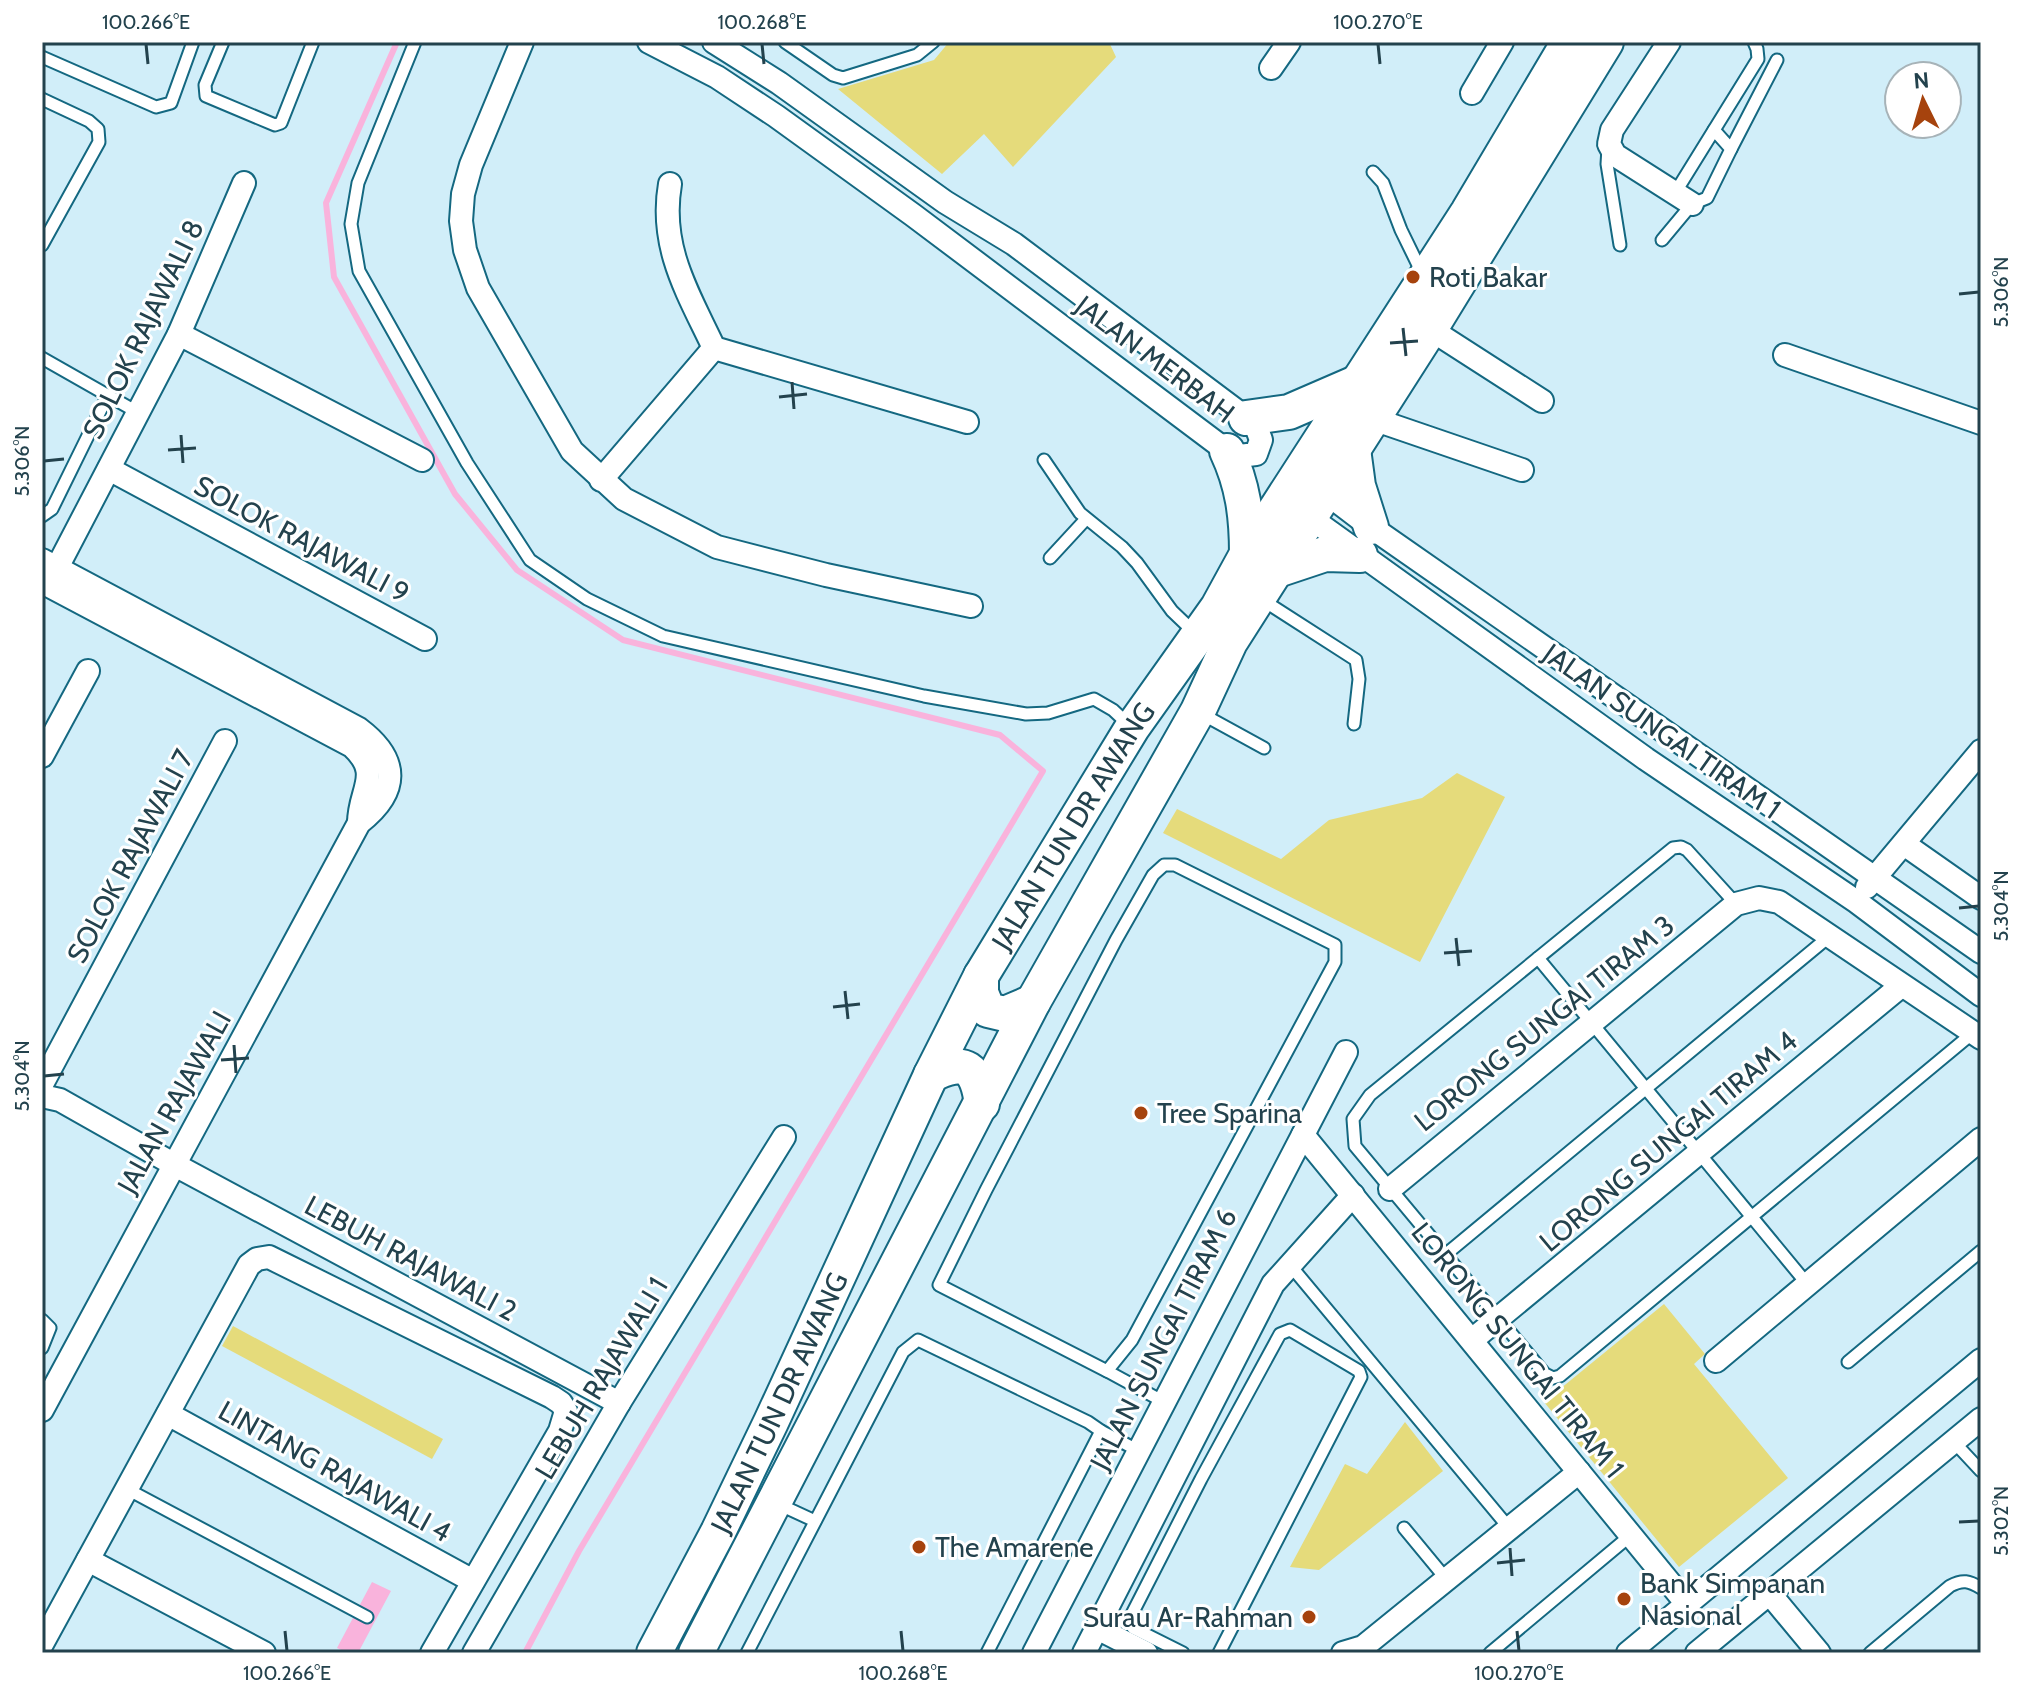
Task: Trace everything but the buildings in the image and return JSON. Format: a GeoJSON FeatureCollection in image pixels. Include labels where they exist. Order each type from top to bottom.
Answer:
{"type":"FeatureCollection","features":[{"type":"Feature","properties":{"kind":"main road","name":"JALAN TUN DR AWANG"},"geometry":{"type":"LineString","coordinates":[[696,1653],[1033,1002],[1198,711],[1302,471],[1468,212],[1569,42]]}},
{"type":"Feature","properties":{"kind":"main road","name":"JALAN TUN DR AWANG"},"geometry":{"type":"LineString","coordinates":[[654,1653],[718,1532],[931,1075],[981,976],[1132,728],[1198,635],[1218,607],[1260,573],[1317,504],[1430,329],[1606,42]]}},
{"type":"Feature","properties":{"kind":"main road"},"geometry":{"type":"LineString","coordinates":[[1246,418],[1289,412],[1356,383]]}},
{"type":"Feature","properties":{"kind":"main road"},"geometry":{"type":"LineString","coordinates":[[1227,451],[1239,476],[1260,573],[1365,541],[1353,449]]}},
{"type":"Feature","properties":{"kind":"main road"},"geometry":{"type":"LineString","coordinates":[[981,976],[981,993],[988,1010],[1005,1014],[1033,1002]]}},
{"type":"Feature","properties":{"kind":"main road"},"geometry":{"type":"LineString","coordinates":[[931,1075],[949,1067],[966,1068],[979,1082],[982,1104]]}},
{"type":"Feature","properties":{"kind":"street"},"geometry":{"type":"LineString","coordinates":[[522,42],[471,165],[463,194],[461,221],[465,250],[478,288],[572,451],[624,499],[717,547],[826,575],[971,606]]}},
{"type":"Feature","properties":{"kind":"street","name":"JALAN MERBAH"},"geometry":{"type":"LineString","coordinates":[[649,42],[717,77],[776,116],[1227,451],[1247,456],[1256,454],[1261,440],[1257,429],[1246,418],[1014,244],[945,202],[779,83],[714,42]]}},
{"type":"Feature","properties":{"kind":"street"},"geometry":{"type":"LineString","coordinates":[[1271,68],[1289,42]]}},
{"type":"Feature","properties":{"kind":"street"},"geometry":{"type":"LineString","coordinates":[[1472,93],[1502,42]]}},
{"type":"Feature","properties":{"kind":"street"},"geometry":{"type":"LineString","coordinates":[[1669,42],[1612,130],[1609,144],[1615,155],[1684,198]]}},
{"type":"Feature","properties":{"kind":"street","name":"SOLOK RAJAWALI 8"},"geometry":{"type":"LineString","coordinates":[[48,574],[109,469],[179,334],[244,183]]}},
{"type":"Feature","properties":{"kind":"street"},"geometry":{"type":"LineString","coordinates":[[670,184],[665,211],[677,268],[714,348],[967,422]]}},
{"type":"Feature","properties":{"kind":"street"},"geometry":{"type":"LineString","coordinates":[[1430,329],[1542,401]]}},
{"type":"Feature","properties":{"kind":"street"},"geometry":{"type":"LineString","coordinates":[[179,334],[422,460]]}},
{"type":"Feature","properties":{"kind":"street"},"geometry":{"type":"LineString","coordinates":[[601,480],[714,348]]}},
{"type":"Feature","properties":{"kind":"street"},"geometry":{"type":"LineString","coordinates":[[1785,355],[1981,423]]}},
{"type":"Feature","properties":{"kind":"street"},"geometry":{"type":"LineString","coordinates":[[1373,419],[1522,470]]}},
{"type":"Feature","properties":{"kind":"street","name":"SOLOK RAJAWALI 9"},"geometry":{"type":"LineString","coordinates":[[109,469],[425,639]]}},
{"type":"Feature","properties":{"kind":"street","name":"JALAN SUNGAI TIRAM 1"},"geometry":{"type":"LineString","coordinates":[[1317,504],[1646,759],[1857,902],[1981,995]]}},
{"type":"Feature","properties":{"kind":"street","name":"JALAN SUNGAI TIRAM 1"},"geometry":{"type":"LineString","coordinates":[[1365,541],[1873,877],[1981,952]]}},
{"type":"Feature","properties":{"kind":"street","name":"JALAN RAJAWALI"},"geometry":{"type":"LineString","coordinates":[[42,1410],[359,823],[375,810],[389,785],[384,752],[359,729],[48,574]]}},
{"type":"Feature","properties":{"kind":"street"},"geometry":{"type":"LineString","coordinates":[[42,756],[88,671]]}},
{"type":"Feature","properties":{"kind":"street","name":"SOLOK RAJAWALI 7"},"geometry":{"type":"LineString","coordinates":[[42,1084],[225,741]]}},
{"type":"Feature","properties":{"kind":"street"},"geometry":{"type":"LineString","coordinates":[[1857,902],[1873,877],[1981,751]]}},
{"type":"Feature","properties":{"kind":"street"},"geometry":{"type":"LineString","coordinates":[[1904,844],[1981,898]]}},
{"type":"Feature","properties":{"kind":"street"},"geometry":{"type":"LineString","coordinates":[[1736,904],[1759,898],[1779,902],[1977,1035]]}},
{"type":"Feature","properties":{"kind":"street","name":"LORONG SUNGAI TIRAM 3"},"geometry":{"type":"LineString","coordinates":[[1390,1189],[1736,904]]}},
{"type":"Feature","properties":{"kind":"street","name":"LORONG SUNGAI TIRAM 4"},"geometry":{"type":"LineString","coordinates":[[1472,1340],[1901,986]]}},
{"type":"Feature","properties":{"kind":"street","name":"JALAN SUNGAI TIRAM 6"},"geometry":{"type":"LineString","coordinates":[[1034,1653],[1346,1052]]}},
{"type":"Feature","properties":{"kind":"street","name":"LEBUH RAJAWALI 2"},"geometry":{"type":"LineString","coordinates":[[42,1096],[60,1100],[619,1403]]}},
{"type":"Feature","properties":{"kind":"street","name":"LORONG SUNGAI TIRAM 1"},"geometry":{"type":"LineString","coordinates":[[1303,1135],[1687,1604]]}},
{"type":"Feature","properties":{"kind":"street","name":"LEBUH RAJAWALI 1"},"geometry":{"type":"LineString","coordinates":[[474,1653],[619,1403],[784,1137]]}},
{"type":"Feature","properties":{"kind":"street"},"geometry":{"type":"LineString","coordinates":[[1716,1361],[1981,1139]]}},
{"type":"Feature","properties":{"kind":"street"},"geometry":{"type":"LineString","coordinates":[[1084,1653],[1273,1284],[1353,1195]]}},
{"type":"Feature","properties":{"kind":"street"},"geometry":{"type":"LineString","coordinates":[[42,1644],[249,1265],[257,1259],[269,1257],[552,1397],[566,1411],[560,1431],[432,1653]]}},
{"type":"Feature","properties":{"kind":"street"},"geometry":{"type":"LineString","coordinates":[[1628,1653],[1980,1361]]}},
{"type":"Feature","properties":{"kind":"street","name":"LINTANG RAJAWALI 4"},"geometry":{"type":"LineString","coordinates":[[168,1414],[473,1581]]}},
{"type":"Feature","properties":{"kind":"street"},"geometry":{"type":"LineString","coordinates":[[1697,1653],[1981,1419]]}},
{"type":"Feature","properties":{"kind":"street"},"geometry":{"type":"LineString","coordinates":[[1358,1651],[1579,1472]]}},
{"type":"Feature","properties":{"kind":"street"},"geometry":{"type":"LineString","coordinates":[[88,1560],[264,1653]]}},
{"type":"Feature","properties":{"kind":"street"},"geometry":{"type":"LineString","coordinates":[[1770,1594],[1819,1653]]}},
{"type":"Feature","properties":{"kind":"street"},"geometry":{"type":"LineString","coordinates":[[1097,1628],[1146,1653]]}},
{"type":"Feature","properties":{"kind":"lane"},"geometry":{"type":"LineString","coordinates":[[42,57],[156,107],[164,107],[171,103],[193,42]]}},
{"type":"Feature","properties":{"kind":"lane"},"geometry":{"type":"LineString","coordinates":[[223,42],[205,85],[206,96],[275,125],[281,123],[313,42]]}},
{"type":"Feature","properties":{"kind":"lane"},"geometry":{"type":"LineString","coordinates":[[415,42],[358,183],[351,224],[359,271],[467,463],[530,560],[587,599],[663,636],[924,696],[1026,714],[1048,713],[1094,699],[1113,710],[1132,728]]}},
{"type":"Feature","properties":{"kind":"lane"},"geometry":{"type":"LineString","coordinates":[[785,42],[833,75],[843,78],[917,55],[933,42]]}},
{"type":"Feature","properties":{"kind":"lane"},"geometry":{"type":"LineString","coordinates":[[1662,240],[1714,130],[1758,59],[1754,42]]}},
{"type":"Feature","properties":{"kind":"lane"},"geometry":{"type":"LineString","coordinates":[[1684,198],[1707,198],[1777,60]]}},
{"type":"Feature","properties":{"kind":"lane"},"geometry":{"type":"LineString","coordinates":[[42,99],[89,121],[98,129],[99,142],[42,245]]}},
{"type":"Feature","properties":{"kind":"lane"},"geometry":{"type":"LineString","coordinates":[[1714,130],[1731,149]]}},
{"type":"Feature","properties":{"kind":"lane"},"geometry":{"type":"LineString","coordinates":[[1609,144],[1607,164],[1620,245]]}},
{"type":"Feature","properties":{"kind":"lane"},"geometry":{"type":"LineString","coordinates":[[1373,172],[1383,183],[1424,277]]}},
{"type":"Feature","properties":{"kind":"lane"},"geometry":{"type":"LineString","coordinates":[[42,358],[137,412]]}},
{"type":"Feature","properties":{"kind":"lane"},"geometry":{"type":"LineString","coordinates":[[42,516],[52,509],[108,395]]}},
{"type":"Feature","properties":{"kind":"lane"},"geometry":{"type":"LineString","coordinates":[[1044,460],[1080,513],[1129,555],[1172,611],[1198,635]]}},
{"type":"Feature","properties":{"kind":"lane"},"geometry":{"type":"LineString","coordinates":[[1050,558],[1086,519]]}},
{"type":"Feature","properties":{"kind":"lane"},"geometry":{"type":"LineString","coordinates":[[1260,573],[1356,660],[1359,679],[1354,724]]}},
{"type":"Feature","properties":{"kind":"lane"},"geometry":{"type":"LineString","coordinates":[[1198,711],[1264,748]]}},
{"type":"Feature","properties":{"kind":"lane"},"geometry":{"type":"LineString","coordinates":[[1736,904],[1687,850],[1673,848],[1366,1099],[1353,1119],[1353,1142],[1545,1374],[1553,1378],[1560,1376],[1977,1035]]}},
{"type":"Feature","properties":{"kind":"lane"},"geometry":{"type":"LineString","coordinates":[[1107,1371],[1132,1340],[1336,955],[1335,945],[1175,865],[1164,865],[1153,875],[939,1285],[1164,1402]]}},
{"type":"Feature","properties":{"kind":"lane"},"geometry":{"type":"LineString","coordinates":[[1445,1255],[1831,935]]}},
{"type":"Feature","properties":{"kind":"lane"},"geometry":{"type":"LineString","coordinates":[[1538,958],[1808,1285]]}},
{"type":"Feature","properties":{"kind":"lane"},"geometry":{"type":"LineString","coordinates":[[1848,1362],[1980,1254]]}},
{"type":"Feature","properties":{"kind":"lane"},"geometry":{"type":"LineString","coordinates":[[1290,1265],[1510,1529]]}},
{"type":"Feature","properties":{"kind":"lane"},"geometry":{"type":"LineString","coordinates":[[42,1320],[50,1328],[42,1348]]}},
{"type":"Feature","properties":{"kind":"lane"},"geometry":{"type":"LineString","coordinates":[[1183,1653],[1133,1628],[1132,1614],[1280,1334],[1290,1330],[1359,1371],[1360,1384],[1219,1653]]}},
{"type":"Feature","properties":{"kind":"lane"},"geometry":{"type":"LineString","coordinates":[[747,1653],[903,1352],[918,1340],[1088,1422],[1139,1451]]}},
{"type":"Feature","properties":{"kind":"lane"},"geometry":{"type":"LineString","coordinates":[[987,1653],[1101,1431]]}},
{"type":"Feature","properties":{"kind":"lane"},"geometry":{"type":"LineString","coordinates":[[1954,1442],[1981,1471]]}},
{"type":"Feature","properties":{"kind":"lane"},"geometry":{"type":"LineString","coordinates":[[1178,1470],[1201,1479]]}},
{"type":"Feature","properties":{"kind":"lane"},"geometry":{"type":"LineString","coordinates":[[127,1489],[367,1617]]}},
{"type":"Feature","properties":{"kind":"lane"},"geometry":{"type":"LineString","coordinates":[[775,1502],[815,1521]]}},
{"type":"Feature","properties":{"kind":"lane"},"geometry":{"type":"LineString","coordinates":[[1404,1528],[1447,1580]]}},
{"type":"Feature","properties":{"kind":"lane"},"geometry":{"type":"LineString","coordinates":[[1490,1653],[1631,1535]]}},
{"type":"Feature","properties":{"kind":"lane"},"geometry":{"type":"LineString","coordinates":[[1870,1653],[1950,1586],[1959,1581],[1969,1581],[1981,1588]]}},
{"type":"Feature","properties":{"kind":"shaded area"},"geometry":{"type":"Polygon","coordinates":[[[949,42],[1109,42],[1116,57],[1013,167],[984,134],[942,174],[838,89],[934,60],[949,42]]]}},
{"type":"Feature","properties":{"kind":"shaded area"},"geometry":{"type":"Polygon","coordinates":[[[1457,773],[1505,797],[1420,962],[1163,833],[1177,809],[1281,859],[1329,820],[1422,798],[1457,773]]]}},
{"type":"Feature","properties":{"kind":"shaded area"},"geometry":{"type":"Polygon","coordinates":[[[1664,1304],[1705,1354],[1694,1364],[1788,1478],[1679,1567],[1544,1402],[1664,1304]]]}},
{"type":"Feature","properties":{"kind":"shaded area"},"geometry":{"type":"Polygon","coordinates":[[[233,1326],[443,1439],[432,1459],[222,1346],[233,1326]]]}},
{"type":"Feature","properties":{"kind":"shaded area"},"geometry":{"type":"Polygon","coordinates":[[[1405,1422],[1443,1471],[1319,1570],[1290,1567],[1345,1464],[1367,1474],[1405,1422]]]}},
{"type":"Feature","properties":{"kind":"shaded area"},"geometry":{"type":"Polygon","coordinates":[[[372,1582],[391,1591],[358,1653],[348,1653],[337,1648],[372,1582]]]}},
{"type":"Feature","properties":{"kind":"waterway"},"geometry":{"type":"LineString","coordinates":[[397,42],[326,203],[334,277],[455,494],[517,570],[623,640],[1000,735],[1043,771],[579,1551],[525,1653]]}},
{"type":"Feature","properties":{"kind":"place","name":"Roti Bakar"},"geometry":{"type":"Point","coordinates":[1413,277]}},
{"type":"Feature","properties":{"kind":"place","name":"Tree Sparina"},"geometry":{"type":"Point","coordinates":[1141,1113]}},
{"type":"Feature","properties":{"kind":"place","name":"The Amarene"},"geometry":{"type":"Point","coordinates":[919,1547]}},
{"type":"Feature","properties":{"kind":"place","name":"Bank Simpanan Nasional"},"geometry":{"type":"Point","coordinates":[1624,1599]}},
{"type":"Feature","properties":{"kind":"place","name":"Surau Ar-Rahman"},"geometry":{"type":"Point","coordinates":[1309,1617]}}]}
